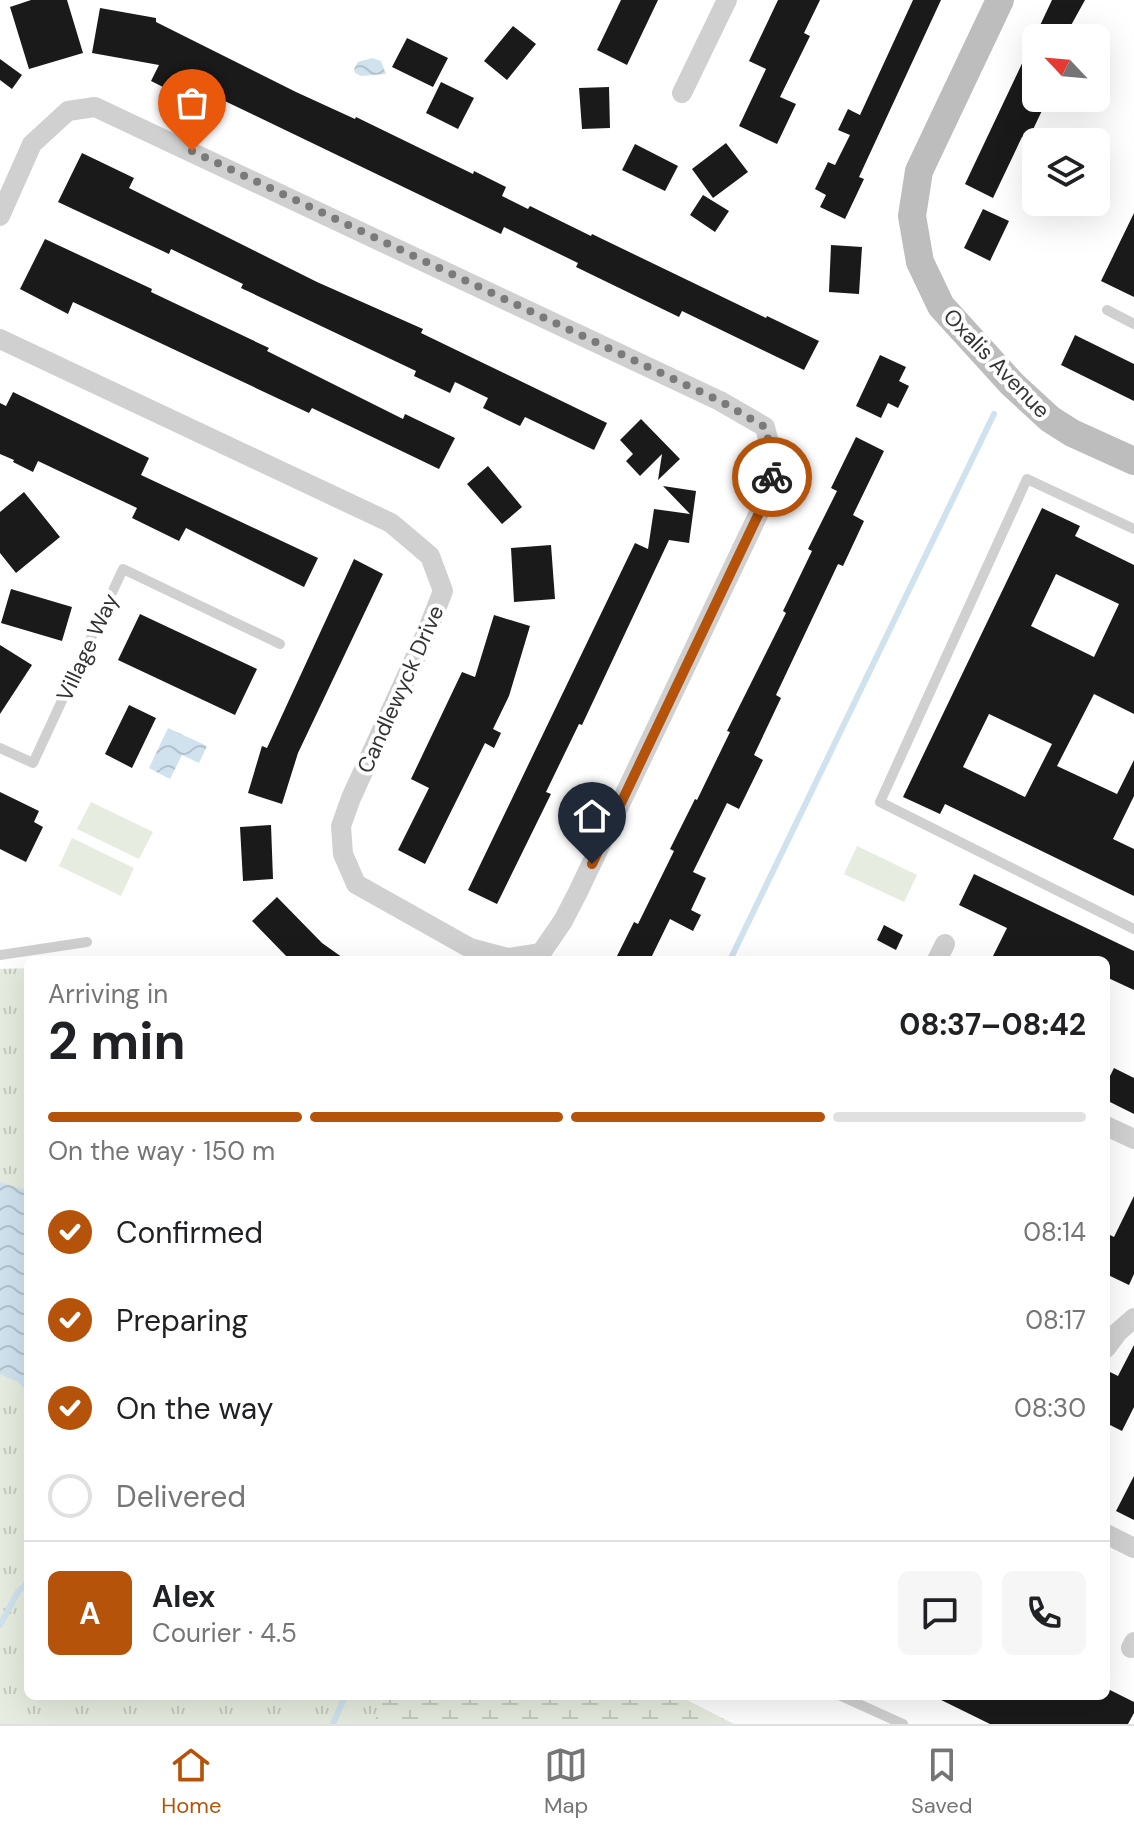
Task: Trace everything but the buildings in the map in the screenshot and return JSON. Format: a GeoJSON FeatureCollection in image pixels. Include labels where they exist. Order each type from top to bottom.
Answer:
{"type":"FeatureCollection","features":[{"type":"Feature","properties":{"kind":"street"},"geometry":{"type":"LineString","coordinates":[[682,93],[727,0]]}},
{"type":"Feature","properties":{"kind":"street","name":"Oxalis Avenue"},"geometry":{"type":"LineString","coordinates":[[1000,0],[919,171],[912,216],[920,262],[941,306],[1012,384],[1050,419],[1072,433],[1134,461]]}},
{"type":"Feature","properties":{"kind":"street","name":"Candlewyck Drive"},"geometry":{"type":"LineString","coordinates":[[0,216],[32,144],[68,111],[95,107],[720,401],[765,427],[774,463],[769,492],[563,921],[541,953],[521,956]]}},
{"type":"Feature","properties":{"kind":"street","name":"Candlewyck Drive"},"geometry":{"type":"LineString","coordinates":[[0,339],[391,523],[430,556],[443,591],[341,826],[343,854],[356,884],[470,948],[500,956]]}},
{"type":"Feature","properties":{"kind":"street"},"geometry":{"type":"LineString","coordinates":[[1110,1128],[1134,1139]]}},
{"type":"Feature","properties":{"kind":"street"},"geometry":{"type":"LineString","coordinates":[[1110,1343],[1134,1318]]}},
{"type":"Feature","properties":{"kind":"street"},"geometry":{"type":"LineString","coordinates":[[1110,1536],[1134,1548]]}},
{"type":"Feature","properties":{"kind":"lane"},"geometry":{"type":"LineString","coordinates":[[1107,310],[1134,324]]}},
{"type":"Feature","properties":{"kind":"lane"},"geometry":{"type":"LineString","coordinates":[[1134,529],[1027,479],[880,802],[1134,929]]}},
{"type":"Feature","properties":{"kind":"lane","name":"Village Way"},"geometry":{"type":"LineString","coordinates":[[0,748],[33,763],[123,569],[280,644]]}},
{"type":"Feature","properties":{"kind":"lane"},"geometry":{"type":"LineString","coordinates":[[0,955],[87,942]]}},
{"type":"Feature","properties":{"kind":"lane"},"geometry":{"type":"LineString","coordinates":[[850,1700],[903,1724]]}},
{"type":"Feature","properties":{"kind":"green space"},"geometry":{"type":"Polygon","coordinates":[[[91,802],[153,832],[139,859],[77,829],[91,802]]]}},
{"type":"Feature","properties":{"kind":"green space"},"geometry":{"type":"Polygon","coordinates":[[[72,838],[134,868],[121,896],[59,866],[72,838]]]}},
{"type":"Feature","properties":{"kind":"green space"},"geometry":{"type":"Polygon","coordinates":[[[857,846],[917,875],[904,902],[844,874],[857,846]]]}},
{"type":"Feature","properties":{"kind":"green space"},"geometry":{"type":"Polygon","coordinates":[[[24,968],[24,1700],[384,1700],[373,1724],[0,1724],[0,969],[24,968]]]}},
{"type":"Feature","properties":{"kind":"green space"},"geometry":{"type":"Polygon","coordinates":[[[365,1700],[687,1700],[734,1724],[354,1724],[365,1700]]]}},
{"type":"Feature","properties":{"kind":"water"},"geometry":{"type":"Polygon","coordinates":[[[372,58],[381,61],[386,74],[361,76],[355,73],[358,62],[372,58]]]}},
{"type":"Feature","properties":{"kind":"water"},"geometry":{"type":"Polygon","coordinates":[[[168,728],[207,746],[199,763],[182,755],[170,779],[149,768],[168,728]]]}},
{"type":"Feature","properties":{"kind":"water"},"geometry":{"type":"Polygon","coordinates":[[[0,1182],[24,1189],[24,1389],[18,1382],[0,1374],[0,1182]]]}},
{"type":"Feature","properties":{"kind":"waterway"},"geometry":{"type":"LineString","coordinates":[[732,956],[994,414]]}},
{"type":"Feature","properties":{"kind":"waterway"},"geometry":{"type":"LineString","coordinates":[[0,1625],[24,1586]]}},
{"type":"Feature","properties":{"kind":"waterway"},"geometry":{"type":"LineString","coordinates":[[333,1724],[343,1700]]}},
{"type":"Feature","properties":{"kind":"way so far"},"geometry":{"type":"LineString","coordinates":[[192,151],[720,401],[765,427],[774,463],[772,477]]}},
{"type":"Feature","properties":{"kind":"route"},"geometry":{"type":"LineString","coordinates":[[592,864],[769,492],[772,477]]}}]}
